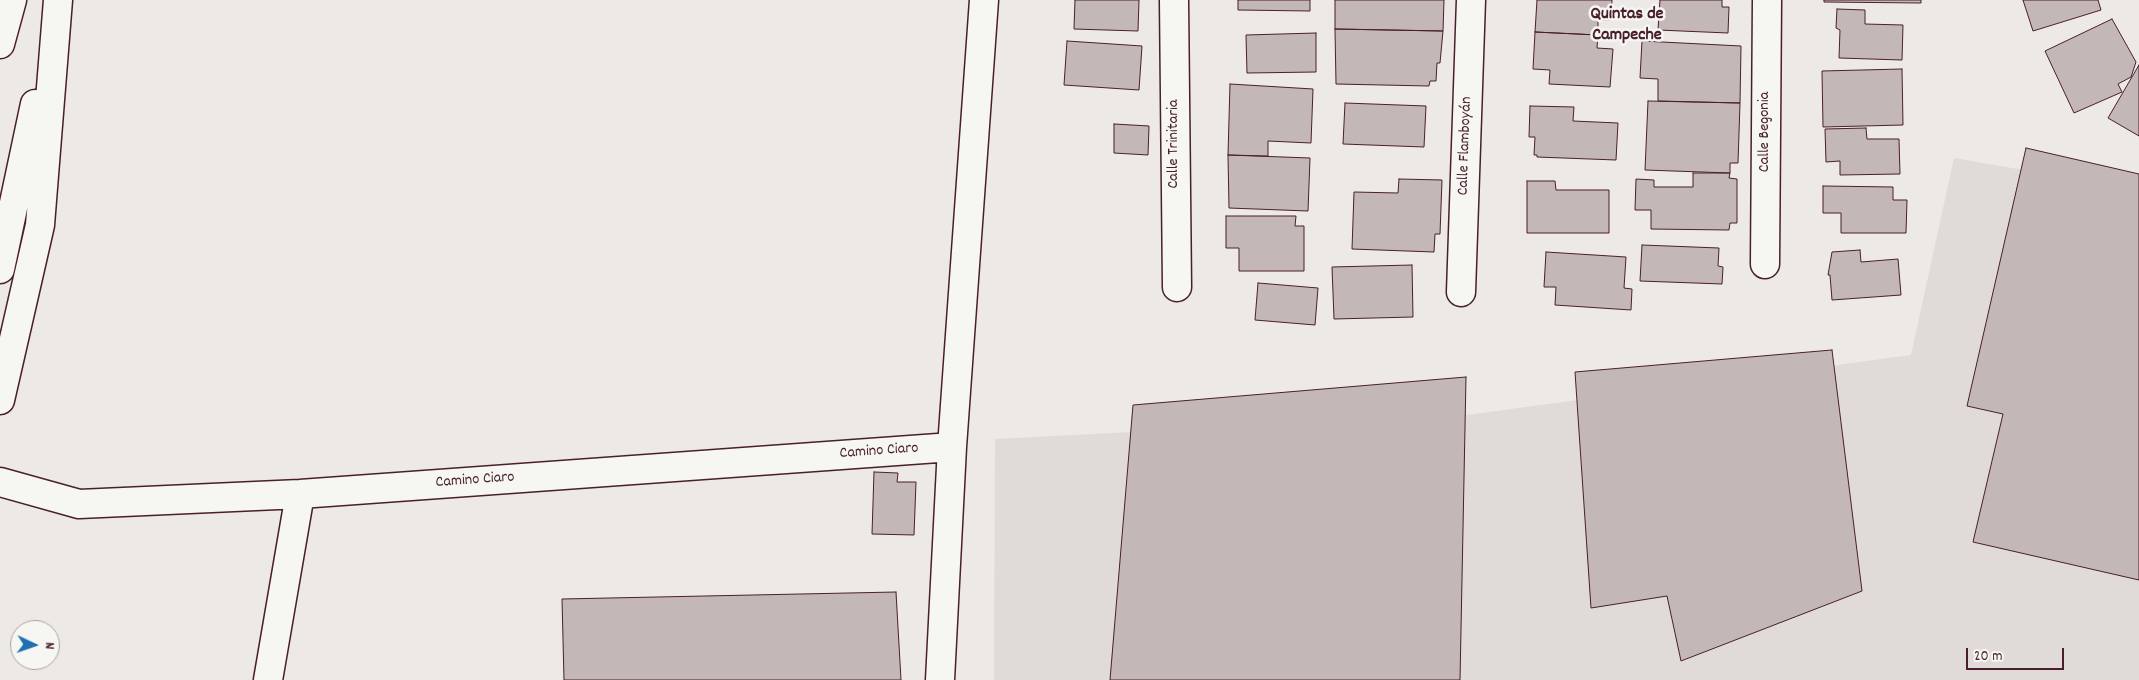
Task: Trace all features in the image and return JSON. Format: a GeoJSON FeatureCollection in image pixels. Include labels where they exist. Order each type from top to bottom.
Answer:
{"type":"FeatureCollection","features":[{"type":"Feature","properties":{"kind":"main road"},"geometry":{"type":"LineString","coordinates":[[0,44],[12,0]]}},
{"type":"Feature","properties":{"kind":"main road"},"geometry":{"type":"LineString","coordinates":[[0,269],[58,0]]}},
{"type":"Feature","properties":{"kind":"main road"},"geometry":{"type":"LineString","coordinates":[[0,400],[40,225],[58,0]]}},
{"type":"Feature","properties":{"kind":"main road"},"geometry":{"type":"LineString","coordinates":[[940,680],[952,447],[984,0]]}},
{"type":"Feature","properties":{"kind":"main road","name":"Calle Trinitaria"},"geometry":{"type":"LineString","coordinates":[[1174,0],[1177,287]]}},
{"type":"Feature","properties":{"kind":"main road","name":"Calle Flamboyán"},"geometry":{"type":"LineString","coordinates":[[1461,292],[1471,0]]}},
{"type":"Feature","properties":{"kind":"main road","name":"Calle Begonia"},"geometry":{"type":"LineString","coordinates":[[1765,264],[1767,0]]}},
{"type":"Feature","properties":{"kind":"main road","name":"Camino Ciaro"},"geometry":{"type":"LineString","coordinates":[[0,482],[79,504],[300,494],[952,447]]}},
{"type":"Feature","properties":{"kind":"main road"},"geometry":{"type":"LineString","coordinates":[[268,680],[300,494]]}},
{"type":"Feature","properties":{"kind":"shaded area"},"geometry":{"type":"Polygon","coordinates":[[[1954,158],[2139,190],[2139,680],[994,680],[995,439],[1467,415],[1911,355],[1954,158]]]}},
{"type":"Feature","properties":{"kind":"building"},"geometry":{"type":"Polygon","coordinates":[[[1075,0],[1139,0],[1138,31],[1074,29],[1075,0]]]}},
{"type":"Feature","properties":{"kind":"building"},"geometry":{"type":"Polygon","coordinates":[[[1238,0],[1310,0],[1310,11],[1238,10],[1238,0]]]}},
{"type":"Feature","properties":{"kind":"building"},"geometry":{"type":"Polygon","coordinates":[[[1335,0],[1444,0],[1443,31],[1335,29],[1335,0]]]}},
{"type":"Feature","properties":{"kind":"building"},"geometry":{"type":"Polygon","coordinates":[[[1537,0],[1612,0],[1611,20],[1598,20],[1598,35],[1535,32],[1537,0]]]}},
{"type":"Feature","properties":{"kind":"building"},"geometry":{"type":"Polygon","coordinates":[[[1660,0],[1722,0],[1722,7],[1729,7],[1728,33],[1658,30],[1660,0]]]}},
{"type":"Feature","properties":{"kind":"building"},"geometry":{"type":"Polygon","coordinates":[[[1824,0],[1921,0],[1921,3],[1824,2],[1824,0]]]}},
{"type":"Feature","properties":{"kind":"building"},"geometry":{"type":"Polygon","coordinates":[[[2023,0],[2098,0],[2101,10],[2033,31],[2023,0]]]}},
{"type":"Feature","properties":{"kind":"building"},"geometry":{"type":"Polygon","coordinates":[[[1837,9],[1865,10],[1865,24],[1903,25],[1902,60],[1839,58],[1840,30],[1836,28],[1837,9]]]}},
{"type":"Feature","properties":{"kind":"building"},"geometry":{"type":"Polygon","coordinates":[[[2112,19],[2136,62],[2131,77],[2118,84],[2122,92],[2074,113],[2045,51],[2112,19]]]}},
{"type":"Feature","properties":{"kind":"building"},"geometry":{"type":"Polygon","coordinates":[[[1335,29],[1443,31],[1440,63],[1437,63],[1436,81],[1430,81],[1429,86],[1336,84],[1335,29]]]}},
{"type":"Feature","properties":{"kind":"building"},"geometry":{"type":"Polygon","coordinates":[[[1535,32],[1598,35],[1597,48],[1613,49],[1610,87],[1549,84],[1550,70],[1533,69],[1535,32]]]}},
{"type":"Feature","properties":{"kind":"building"},"geometry":{"type":"Polygon","coordinates":[[[1316,33],[1316,72],[1247,73],[1246,35],[1316,33]]]}},
{"type":"Feature","properties":{"kind":"building"},"geometry":{"type":"Polygon","coordinates":[[[1067,41],[1142,46],[1139,90],[1064,85],[1067,41]]]}},
{"type":"Feature","properties":{"kind":"building"},"geometry":{"type":"Polygon","coordinates":[[[1642,41],[1741,46],[1740,103],[1658,101],[1658,79],[1640,78],[1642,41]]]}},
{"type":"Feature","properties":{"kind":"building"},"geometry":{"type":"Polygon","coordinates":[[[2139,65],[2139,136],[2108,118],[2139,65]]]}},
{"type":"Feature","properties":{"kind":"building"},"geometry":{"type":"Polygon","coordinates":[[[1902,69],[1903,125],[1823,127],[1822,71],[1902,69]]]}},
{"type":"Feature","properties":{"kind":"building"},"geometry":{"type":"Polygon","coordinates":[[[1230,84],[1313,89],[1311,143],[1268,141],[1268,156],[1228,155],[1230,84]]]}},
{"type":"Feature","properties":{"kind":"building"},"geometry":{"type":"Polygon","coordinates":[[[1648,101],[1740,103],[1738,163],[1730,163],[1730,173],[1645,170],[1648,101]]]}},
{"type":"Feature","properties":{"kind":"building"},"geometry":{"type":"Polygon","coordinates":[[[1345,103],[1426,106],[1424,147],[1343,144],[1345,103]]]}},
{"type":"Feature","properties":{"kind":"building"},"geometry":{"type":"Polygon","coordinates":[[[1530,106],[1574,107],[1573,121],[1618,123],[1616,160],[1537,157],[1537,155],[1534,155],[1535,137],[1529,137],[1530,106]]]}},
{"type":"Feature","properties":{"kind":"building"},"geometry":{"type":"Polygon","coordinates":[[[1114,124],[1149,126],[1148,155],[1114,153],[1114,124]]]}},
{"type":"Feature","properties":{"kind":"building"},"geometry":{"type":"Polygon","coordinates":[[[1866,128],[1867,139],[1899,139],[1900,174],[1840,175],[1840,161],[1826,162],[1825,129],[1866,128]]]}},
{"type":"Feature","properties":{"kind":"building"},"geometry":{"type":"Polygon","coordinates":[[[2026,148],[2139,174],[2139,580],[1973,542],[2003,414],[1967,406],[2026,148]]]}},
{"type":"Feature","properties":{"kind":"building"},"geometry":{"type":"Polygon","coordinates":[[[1228,155],[1310,158],[1308,211],[1229,208],[1228,155]]]}},
{"type":"Feature","properties":{"kind":"building"},"geometry":{"type":"Polygon","coordinates":[[[1693,173],[1730,173],[1729,178],[1737,179],[1737,223],[1730,223],[1729,230],[1651,229],[1651,210],[1635,210],[1636,179],[1654,180],[1654,187],[1693,187],[1693,173]]]}},
{"type":"Feature","properties":{"kind":"building"},"geometry":{"type":"Polygon","coordinates":[[[1399,179],[1442,180],[1440,234],[1435,234],[1434,252],[1352,249],[1354,192],[1398,193],[1399,179]]]}},
{"type":"Feature","properties":{"kind":"building"},"geometry":{"type":"Polygon","coordinates":[[[1527,181],[1555,181],[1556,190],[1609,190],[1609,233],[1527,233],[1527,181]]]}},
{"type":"Feature","properties":{"kind":"building"},"geometry":{"type":"Polygon","coordinates":[[[1823,186],[1893,187],[1893,200],[1907,200],[1906,233],[1841,233],[1841,213],[1823,213],[1823,186]]]}},
{"type":"Feature","properties":{"kind":"building"},"geometry":{"type":"Polygon","coordinates":[[[1226,216],[1296,216],[1295,226],[1304,226],[1304,271],[1239,271],[1239,248],[1226,248],[1226,216]]]}},
{"type":"Feature","properties":{"kind":"building"},"geometry":{"type":"Polygon","coordinates":[[[1642,245],[1719,248],[1718,266],[1723,267],[1722,284],[1640,281],[1642,245]]]}},
{"type":"Feature","properties":{"kind":"building"},"geometry":{"type":"Polygon","coordinates":[[[1860,250],[1861,262],[1898,259],[1901,295],[1832,300],[1830,275],[1828,275],[1832,252],[1860,250]]]}},
{"type":"Feature","properties":{"kind":"building"},"geometry":{"type":"Polygon","coordinates":[[[1546,252],[1626,257],[1624,288],[1632,289],[1631,310],[1555,305],[1556,287],[1544,287],[1546,252]]]}},
{"type":"Feature","properties":{"kind":"building"},"geometry":{"type":"Polygon","coordinates":[[[1412,265],[1413,317],[1334,319],[1332,267],[1412,265]]]}},
{"type":"Feature","properties":{"kind":"building"},"geometry":{"type":"Polygon","coordinates":[[[1258,283],[1318,288],[1315,325],[1255,320],[1258,283]]]}},
{"type":"Feature","properties":{"kind":"building"},"geometry":{"type":"Polygon","coordinates":[[[1832,350],[1862,591],[1681,661],[1667,596],[1591,608],[1575,372],[1832,350]]]}},
{"type":"Feature","properties":{"kind":"building"},"geometry":{"type":"Polygon","coordinates":[[[1466,377],[1460,680],[1110,680],[1133,405],[1466,377]]]}},
{"type":"Feature","properties":{"kind":"building"},"geometry":{"type":"Polygon","coordinates":[[[874,472],[898,473],[897,482],[916,482],[914,535],[872,534],[874,472]]]}},
{"type":"Feature","properties":{"kind":"building"},"geometry":{"type":"Polygon","coordinates":[[[896,592],[901,680],[564,680],[562,599],[896,592]]]}},
{"type":"Feature","properties":{"kind":"district","name":"Quintas de Campeche"},"geometry":{"type":"Point","coordinates":[1627,26]}}]}
